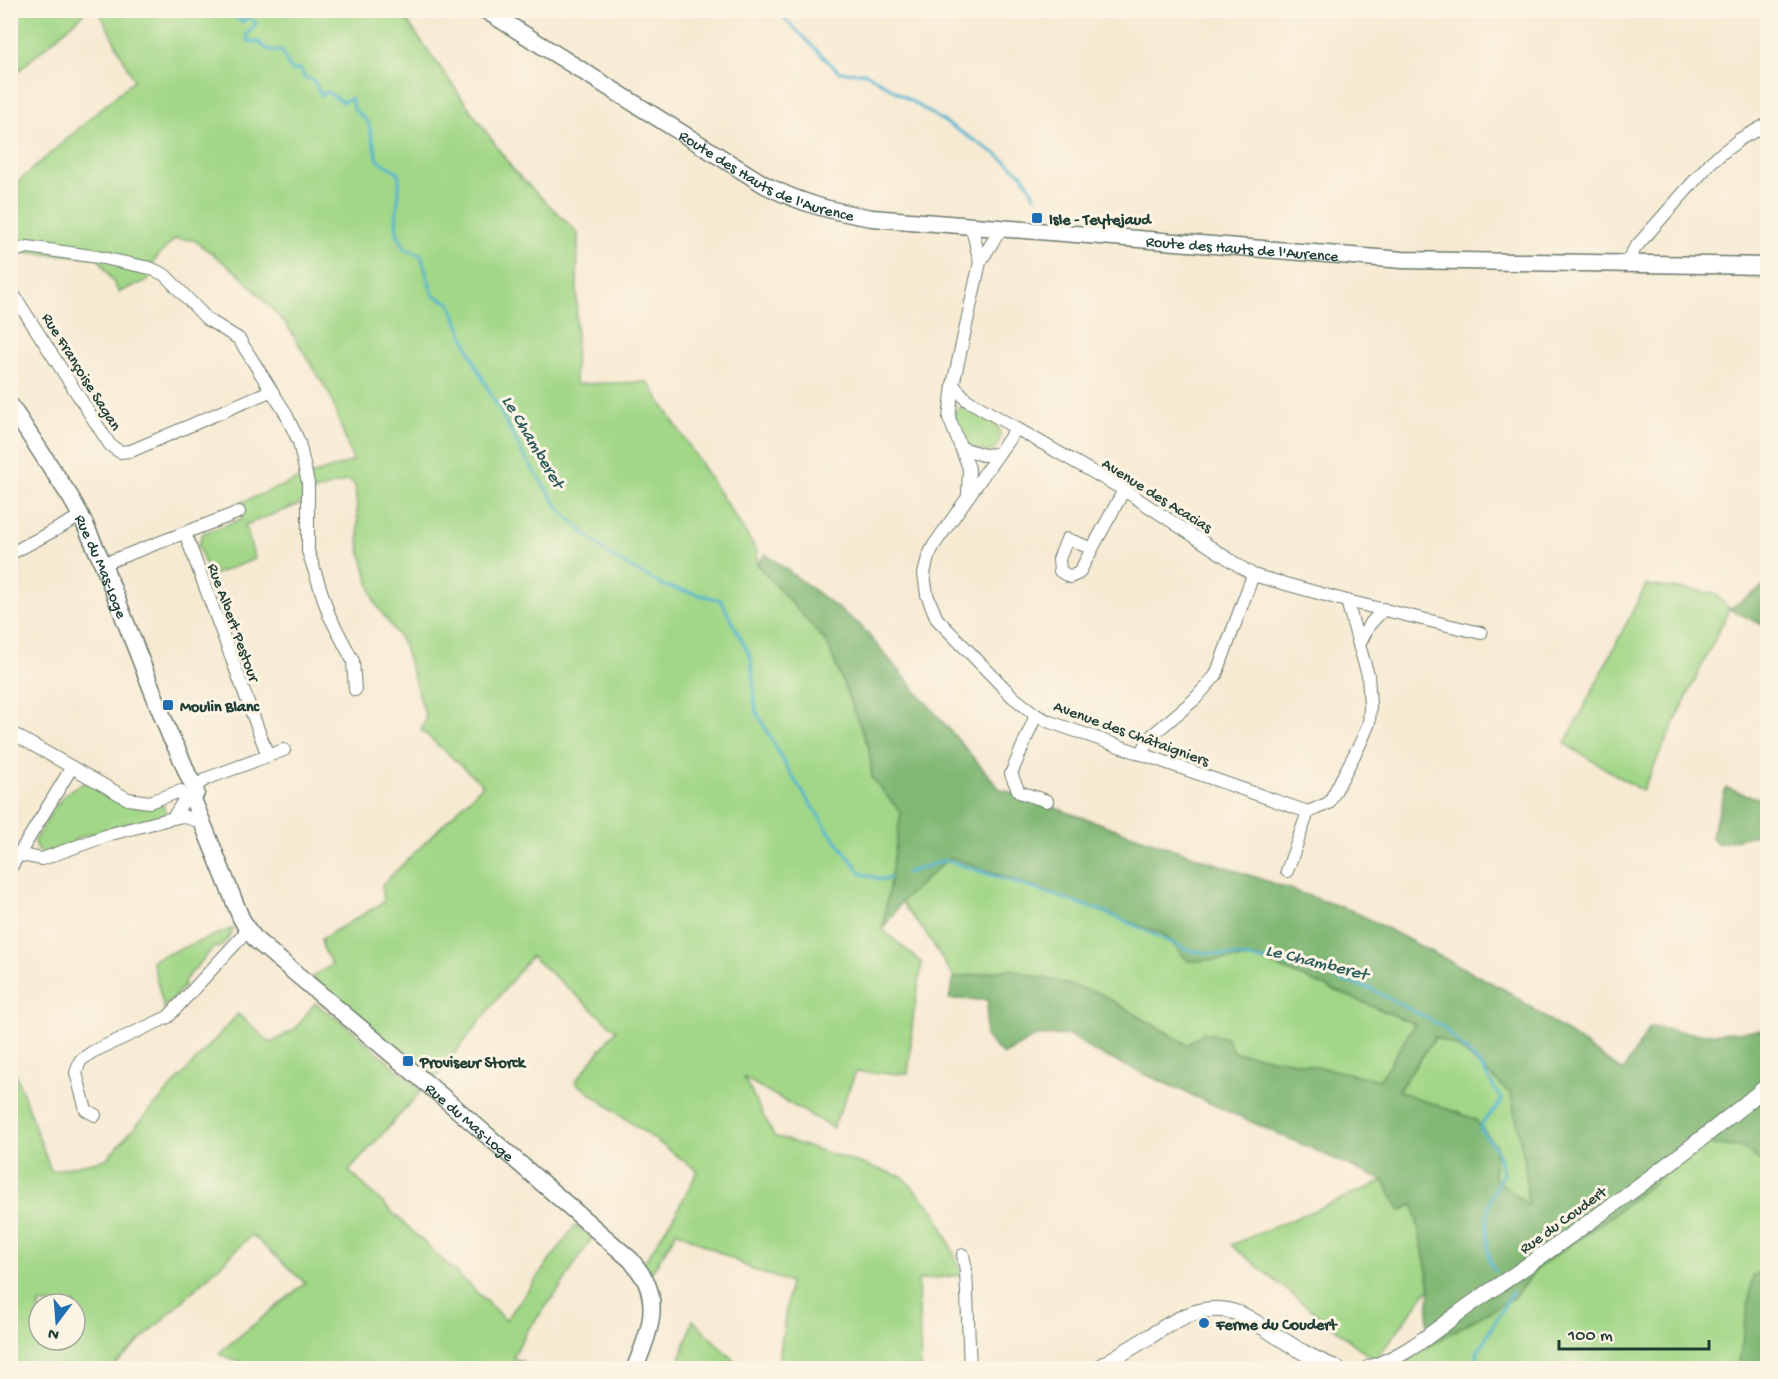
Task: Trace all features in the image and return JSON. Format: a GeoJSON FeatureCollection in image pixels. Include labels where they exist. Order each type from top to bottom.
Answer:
{"type":"FeatureCollection","features":[{"type":"Feature","properties":{"kind":"main road","name":"Route des Hauts de l'Aurence"},"geometry":{"type":"LineString","coordinates":[[485,10],[765,185],[789,197],[831,211],[872,218],[1403,260],[1767,266]]}},
{"type":"Feature","properties":{"kind":"main road","name":"Rue du Mas-Loge"},"geometry":{"type":"LineString","coordinates":[[10,405],[71,498],[103,564],[171,738],[188,790],[248,930],[257,941],[444,1098],[631,1260],[647,1283],[652,1319],[635,1368]]}},
{"type":"Feature","properties":{"kind":"street"},"geometry":{"type":"LineString","coordinates":[[1625,265],[1635,248],[1712,161],[1740,139],[1767,124]]}},
{"type":"Feature","properties":{"kind":"street"},"geometry":{"type":"LineString","coordinates":[[971,225],[980,262]]}},
{"type":"Feature","properties":{"kind":"street"},"geometry":{"type":"LineString","coordinates":[[968,495],[969,468],[949,418],[952,385],[980,262],[1002,227]]}},
{"type":"Feature","properties":{"kind":"street"},"geometry":{"type":"LineString","coordinates":[[10,252],[28,247],[98,257],[150,268],[165,275],[207,319],[239,339],[285,412],[299,442],[308,483],[308,551],[329,615],[353,662],[355,690]]}},
{"type":"Feature","properties":{"kind":"street","name":"Rue Françoise Sagan"},"geometry":{"type":"LineString","coordinates":[[10,289],[110,445],[120,452],[131,451],[270,391]]}},
{"type":"Feature","properties":{"kind":"street","name":"Avenue des Acacias"},"geometry":{"type":"LineString","coordinates":[[952,385],[966,400],[1124,490],[1253,575],[1347,601],[1481,633]]}},
{"type":"Feature","properties":{"kind":"street","name":"Avenue des Châtaigniers"},"geometry":{"type":"LineString","coordinates":[[1016,429],[968,495],[928,557],[924,574],[927,595],[937,619],[1013,697],[1035,715],[1308,812]]}},
{"type":"Feature","properties":{"kind":"street"},"geometry":{"type":"LineString","coordinates":[[962,448],[982,455],[997,454]]}},
{"type":"Feature","properties":{"kind":"street"},"geometry":{"type":"LineString","coordinates":[[1091,548],[1124,490]]}},
{"type":"Feature","properties":{"kind":"street"},"geometry":{"type":"LineString","coordinates":[[103,564],[239,512]]}},
{"type":"Feature","properties":{"kind":"street"},"geometry":{"type":"LineString","coordinates":[[10,554],[81,516]]}},
{"type":"Feature","properties":{"kind":"street","name":"Rue Albert Pestour"},"geometry":{"type":"LineString","coordinates":[[185,533],[268,756]]}},
{"type":"Feature","properties":{"kind":"street"},"geometry":{"type":"LineString","coordinates":[[1140,754],[1150,737],[1195,699],[1216,675],[1253,575]]}},
{"type":"Feature","properties":{"kind":"street"},"geometry":{"type":"LineString","coordinates":[[1287,871],[1308,812],[1329,803],[1361,742],[1368,723],[1370,706],[1368,675],[1347,601]]}},
{"type":"Feature","properties":{"kind":"street"},"geometry":{"type":"LineString","coordinates":[[1359,645],[1369,625],[1384,609]]}},
{"type":"Feature","properties":{"kind":"street"},"geometry":{"type":"LineString","coordinates":[[1035,715],[1011,774],[1019,792],[1047,801]]}},
{"type":"Feature","properties":{"kind":"street"},"geometry":{"type":"LineString","coordinates":[[10,732],[128,799],[139,802],[149,802],[188,790],[208,778],[284,750]]}},
{"type":"Feature","properties":{"kind":"street"},"geometry":{"type":"LineString","coordinates":[[10,869],[14,854],[72,767]]}},
{"type":"Feature","properties":{"kind":"street"},"geometry":{"type":"LineString","coordinates":[[173,818],[188,790]]}},
{"type":"Feature","properties":{"kind":"street"},"geometry":{"type":"LineString","coordinates":[[14,854],[42,859],[111,834],[183,816],[203,823]]}},
{"type":"Feature","properties":{"kind":"street"},"geometry":{"type":"LineString","coordinates":[[95,1115],[86,1110],[76,1073],[80,1061],[92,1052],[168,1017],[248,930]]}},
{"type":"Feature","properties":{"kind":"street","name":"Rue du Coudert"},"geometry":{"type":"LineString","coordinates":[[1369,1368],[1390,1362],[1408,1351],[1460,1312],[1520,1272],[1718,1127],[1767,1085]]}},
{"type":"Feature","properties":{"kind":"street"},"geometry":{"type":"LineString","coordinates":[[963,1255],[966,1270],[970,1368]]}},
{"type":"Feature","properties":{"kind":"street"},"geometry":{"type":"LineString","coordinates":[[1098,1368],[1173,1321],[1194,1311],[1213,1308],[1228,1310],[1246,1317],[1322,1363],[1337,1368]]}},
{"type":"Feature","properties":{"kind":"green space"},"geometry":{"type":"Polygon","coordinates":[[[11,10],[87,10],[87,11],[11,77],[11,10]]]}},
{"type":"Feature","properties":{"kind":"green space"},"geometry":{"type":"Polygon","coordinates":[[[99,11],[400,11],[514,171],[578,233],[575,384],[648,382],[757,551],[757,564],[827,643],[869,748],[872,778],[901,813],[883,930],[922,963],[913,1018],[908,1074],[856,1072],[833,1128],[744,1078],[774,1136],[903,1177],[936,1213],[961,1270],[961,1275],[918,1280],[921,1368],[778,1368],[790,1282],[756,1271],[677,1231],[650,1275],[643,1264],[675,1214],[698,1171],[575,1082],[616,1030],[531,956],[433,1081],[311,977],[332,965],[321,939],[384,902],[382,885],[483,785],[421,730],[426,717],[403,643],[375,603],[360,550],[355,485],[348,480],[315,491],[298,505],[245,525],[255,559],[210,576],[198,546],[203,533],[242,519],[237,504],[353,461],[330,395],[287,325],[240,275],[194,240],[175,239],[154,261],[149,280],[119,292],[98,257],[11,252],[11,188],[134,80],[99,11]]]}},
{"type":"Feature","properties":{"kind":"green space"},"geometry":{"type":"Polygon","coordinates":[[[963,406],[994,422],[998,428],[999,442],[993,451],[986,452],[965,445],[954,416],[956,410],[963,406]]]}},
{"type":"Feature","properties":{"kind":"green space"},"geometry":{"type":"Polygon","coordinates":[[[766,554],[860,625],[1000,789],[1353,911],[1509,992],[1623,1071],[1650,1027],[1699,1034],[1767,1030],[1767,1165],[1740,1147],[1703,1144],[1611,1216],[1538,1268],[1512,1299],[1426,1347],[1430,1287],[1414,1204],[1400,1211],[1384,1181],[1093,1051],[1070,1035],[1036,1036],[1003,1055],[985,1036],[988,1000],[949,999],[954,978],[1010,969],[1099,993],[1187,1045],[1204,1032],[1227,1038],[1233,1052],[1290,1061],[1380,1080],[1415,1024],[1257,958],[1188,961],[1165,935],[950,857],[902,901],[882,930],[901,813],[872,778],[869,748],[827,643],[757,564],[766,554]],[[1435,1037],[1398,1091],[1475,1119],[1496,1146],[1494,1177],[1528,1205],[1525,1162],[1511,1094],[1458,1047],[1435,1037]]]}},
{"type":"Feature","properties":{"kind":"green space"},"geometry":{"type":"Polygon","coordinates":[[[1646,585],[1715,593],[1729,609],[1642,791],[1565,744],[1646,585]]]}},
{"type":"Feature","properties":{"kind":"green space"},"geometry":{"type":"Polygon","coordinates":[[[1763,587],[1767,587],[1767,627],[1729,609],[1763,587]]]}},
{"type":"Feature","properties":{"kind":"green space"},"geometry":{"type":"Polygon","coordinates":[[[90,782],[103,790],[103,793],[120,802],[122,800],[140,807],[162,803],[167,815],[132,825],[131,822],[75,839],[76,843],[42,854],[34,841],[57,804],[71,790],[90,782]]]}},
{"type":"Feature","properties":{"kind":"green space"},"geometry":{"type":"Polygon","coordinates":[[[1726,788],[1767,801],[1767,832],[1718,844],[1711,836],[1726,788]]]}},
{"type":"Feature","properties":{"kind":"green space"},"geometry":{"type":"Polygon","coordinates":[[[949,857],[1165,935],[1188,961],[1257,958],[1415,1024],[1380,1080],[1290,1061],[1188,1045],[1099,993],[1010,969],[954,978],[926,933],[902,901],[949,857]]]}},
{"type":"Feature","properties":{"kind":"green space"},"geometry":{"type":"Polygon","coordinates":[[[233,928],[230,936],[219,948],[214,947],[184,981],[184,986],[164,1009],[152,960],[233,928]]]}},
{"type":"Feature","properties":{"kind":"green space"},"geometry":{"type":"Polygon","coordinates":[[[315,1003],[352,1030],[422,1090],[349,1171],[506,1320],[575,1226],[593,1236],[558,1291],[527,1331],[513,1357],[533,1368],[250,1368],[239,1361],[220,1355],[219,1353],[305,1283],[252,1235],[112,1368],[11,1368],[10,1058],[51,1171],[106,1159],[238,1014],[271,1043],[295,1029],[315,1003]]]}},
{"type":"Feature","properties":{"kind":"green space"},"geometry":{"type":"Polygon","coordinates":[[[1436,1037],[1458,1047],[1511,1094],[1525,1162],[1528,1206],[1494,1177],[1496,1146],[1398,1091],[1436,1037]]]}},
{"type":"Feature","properties":{"kind":"green space"},"geometry":{"type":"Polygon","coordinates":[[[1703,1144],[1740,1147],[1767,1165],[1767,1268],[1753,1276],[1738,1368],[1398,1368],[1426,1347],[1512,1299],[1538,1268],[1611,1216],[1703,1144]]]}},
{"type":"Feature","properties":{"kind":"green space"},"geometry":{"type":"Polygon","coordinates":[[[1384,1181],[1400,1211],[1414,1204],[1430,1287],[1375,1361],[1231,1245],[1384,1181]]]}},
{"type":"Feature","properties":{"kind":"green space"},"geometry":{"type":"Polygon","coordinates":[[[1767,1268],[1767,1368],[1738,1368],[1753,1276],[1767,1268]]]}},
{"type":"Feature","properties":{"kind":"green space"},"geometry":{"type":"Polygon","coordinates":[[[693,1320],[735,1362],[748,1368],[677,1368],[693,1320]]]}},
{"type":"Feature","properties":{"kind":"waterway","name":"Le Chamberet"},"geometry":{"type":"LineString","coordinates":[[231,10],[231,13],[242,22],[249,16],[256,24],[247,34],[248,41],[259,42],[266,49],[281,51],[291,70],[301,69],[304,77],[314,81],[321,95],[327,92],[343,102],[351,98],[354,109],[368,122],[378,160],[398,172],[396,224],[400,240],[405,249],[421,255],[433,295],[450,303],[476,366],[524,456],[562,512],[609,555],[664,586],[721,600],[751,658],[756,711],[790,773],[828,830],[862,874],[884,880],[890,878]]}},
{"type":"Feature","properties":{"kind":"waterway"},"geometry":{"type":"LineString","coordinates":[[776,10],[839,72],[866,73],[998,155],[1023,175],[1035,197]]}},
{"type":"Feature","properties":{"kind":"waterway","name":"Le Chamberet"},"geometry":{"type":"LineString","coordinates":[[906,873],[946,860],[1105,912],[1188,950],[1278,962],[1371,989],[1442,1026],[1480,1065],[1502,1100],[1480,1128],[1497,1151],[1503,1173],[1494,1191],[1487,1215],[1489,1258],[1496,1271]]}},
{"type":"Feature","properties":{"kind":"waterway","name":"Le Chamberet"},"geometry":{"type":"LineString","coordinates":[[1493,1368],[1478,1360],[1477,1353],[1512,1292]]}},
{"type":"Feature","properties":{"kind":"place","name":"Isle - Teytejaud"},"geometry":{"type":"Point","coordinates":[1037,218]}},
{"type":"Feature","properties":{"kind":"place","name":"Moulin Blanc"},"geometry":{"type":"Point","coordinates":[168,705]}},
{"type":"Feature","properties":{"kind":"place","name":"Proviseur Storck"},"geometry":{"type":"Point","coordinates":[408,1061]}},
{"type":"Feature","properties":{"kind":"place","name":"Ferme du Coudert"},"geometry":{"type":"Point","coordinates":[1204,1323]}}]}
